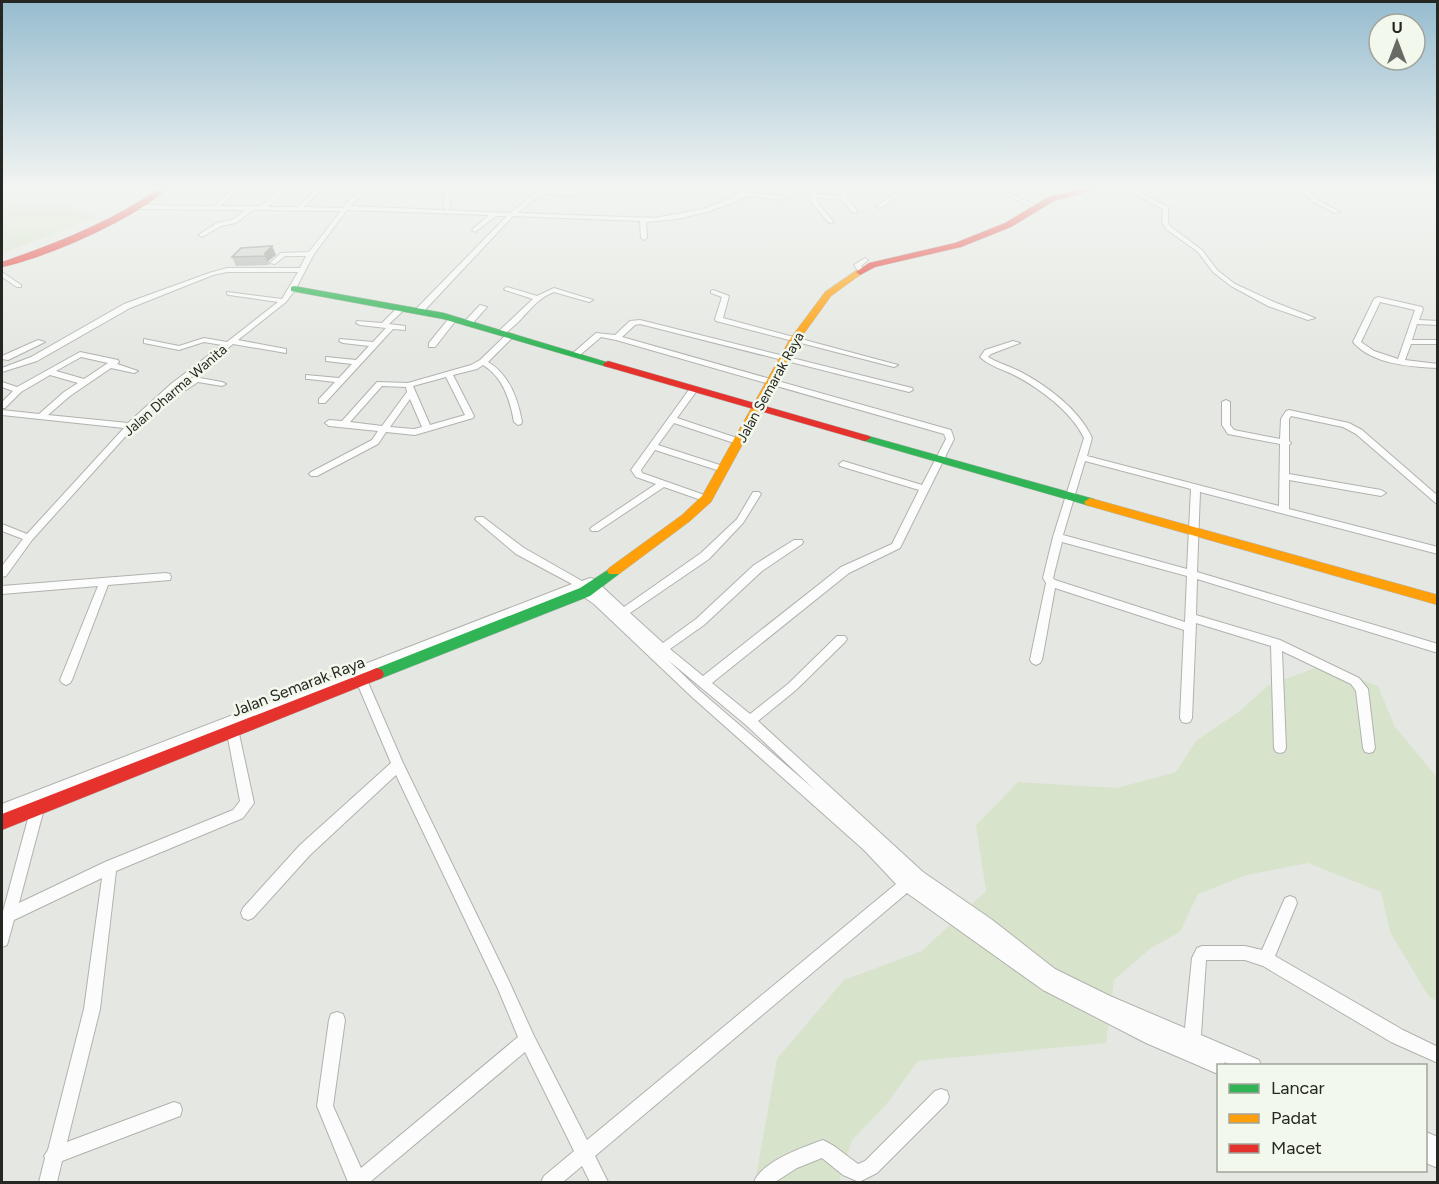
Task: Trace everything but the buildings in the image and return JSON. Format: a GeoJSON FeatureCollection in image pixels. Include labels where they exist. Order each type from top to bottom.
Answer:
{"type":"FeatureCollection","features":[{"type":"Feature","properties":{"kind":"main road"},"geometry":{"type":"LineString","coordinates":[[2,265],[57,243]]}},
{"type":"Feature","properties":{"kind":"main road","name":"Jalan Semarak Raya"},"geometry":{"type":"LineString","coordinates":[[2,822],[38,802],[232,729],[591,584],[686,518],[707,499],[795,339],[827,296],[863,265],[963,243]]}},
{"type":"Feature","properties":{"kind":"main road"},"geometry":{"type":"LineString","coordinates":[[294,289],[420,310],[468,323],[1437,600]]}},
{"type":"Feature","properties":{"kind":"street","name":"Jalan Dharma Wanita"},"geometry":{"type":"LineString","coordinates":[[2,573],[29,538],[130,426],[229,342],[284,301],[294,289],[301,270],[317,243]]}},
{"type":"Feature","properties":{"kind":"street"},"geometry":{"type":"LineString","coordinates":[[420,310],[485,243]]}},
{"type":"Feature","properties":{"kind":"street"},"geometry":{"type":"LineString","coordinates":[[1189,243],[1200,251],[1215,272],[1233,285],[1271,304],[1311,318]]}},
{"type":"Feature","properties":{"kind":"street"},"geometry":{"type":"LineString","coordinates":[[273,263],[283,254],[310,254]]}},
{"type":"Feature","properties":{"kind":"street"},"geometry":{"type":"LineString","coordinates":[[2,370],[34,359],[127,306],[211,274],[227,270],[301,270]]}},
{"type":"Feature","properties":{"kind":"street"},"geometry":{"type":"LineString","coordinates":[[2,274],[19,286]]}},
{"type":"Feature","properties":{"kind":"street"},"geometry":{"type":"LineString","coordinates":[[507,289],[538,298]]}},
{"type":"Feature","properties":{"kind":"street"},"geometry":{"type":"LineString","coordinates":[[344,424],[380,384],[410,388],[483,362],[538,298],[553,290],[589,300]]}},
{"type":"Feature","properties":{"kind":"street"},"geometry":{"type":"LineString","coordinates":[[713,292],[726,296],[719,319],[894,365]]}},
{"type":"Feature","properties":{"kind":"street"},"geometry":{"type":"LineString","coordinates":[[228,293],[284,301]]}},
{"type":"Feature","properties":{"kind":"street"},"geometry":{"type":"LineString","coordinates":[[1401,361],[1419,309],[1378,299],[1357,342],[1374,354],[1401,361],[1437,366]]}},
{"type":"Feature","properties":{"kind":"street"},"geometry":{"type":"LineString","coordinates":[[468,323],[483,307]]}},
{"type":"Feature","properties":{"kind":"street"},"geometry":{"type":"LineString","coordinates":[[322,401],[374,344],[402,308]]}},
{"type":"Feature","properties":{"kind":"street"},"geometry":{"type":"LineString","coordinates":[[432,345],[453,319]]}},
{"type":"Feature","properties":{"kind":"street"},"geometry":{"type":"LineString","coordinates":[[617,338],[633,323],[640,322],[909,390]]}},
{"type":"Feature","properties":{"kind":"street"},"geometry":{"type":"LineString","coordinates":[[1415,322],[1437,323]]}},
{"type":"Feature","properties":{"kind":"street"},"geometry":{"type":"LineString","coordinates":[[360,323],[402,328]]}},
{"type":"Feature","properties":{"kind":"street"},"geometry":{"type":"LineString","coordinates":[[577,353],[599,335],[617,338],[948,432],[950,439],[896,546],[845,570],[704,683]]}},
{"type":"Feature","properties":{"kind":"street"},"geometry":{"type":"LineString","coordinates":[[147,341],[179,348],[204,340],[283,351]]}},
{"type":"Feature","properties":{"kind":"street"},"geometry":{"type":"LineString","coordinates":[[343,340],[374,344]]}},
{"type":"Feature","properties":{"kind":"street"},"geometry":{"type":"LineString","coordinates":[[3,358],[41,342]]}},
{"type":"Feature","properties":{"kind":"street"},"geometry":{"type":"LineString","coordinates":[[1407,342],[1437,342]]}},
{"type":"Feature","properties":{"kind":"street"},"geometry":{"type":"LineString","coordinates":[[1016,343],[988,352],[984,357],[1022,376],[1051,397],[1079,423],[1088,438],[1068,496],[1048,578],[1051,583],[1036,660]]}},
{"type":"Feature","properties":{"kind":"street"},"geometry":{"type":"LineString","coordinates":[[2,405],[18,390],[80,354],[115,362],[67,394],[41,417]]}},
{"type":"Feature","properties":{"kind":"street"},"geometry":{"type":"LineString","coordinates":[[329,359],[356,362]]}},
{"type":"Feature","properties":{"kind":"street"},"geometry":{"type":"LineString","coordinates":[[483,362],[494,367],[516,405],[518,423]]}},
{"type":"Feature","properties":{"kind":"street"},"geometry":{"type":"LineString","coordinates":[[110,365],[134,371]]}},
{"type":"Feature","properties":{"kind":"street"},"geometry":{"type":"LineString","coordinates":[[49,372],[84,382]]}},
{"type":"Feature","properties":{"kind":"street"},"geometry":{"type":"LineString","coordinates":[[329,423],[415,432],[472,420],[448,374]]}},
{"type":"Feature","properties":{"kind":"street"},"geometry":{"type":"LineString","coordinates":[[309,377],[340,380]]}},
{"type":"Feature","properties":{"kind":"street"},"geometry":{"type":"LineString","coordinates":[[157,401],[173,396],[194,380],[222,384]]}},
{"type":"Feature","properties":{"kind":"street"},"geometry":{"type":"LineString","coordinates":[[2,384],[18,390]]}},
{"type":"Feature","properties":{"kind":"street"},"geometry":{"type":"LineString","coordinates":[[410,388],[427,428]]}},
{"type":"Feature","properties":{"kind":"street"},"geometry":{"type":"LineString","coordinates":[[314,474],[375,442],[410,388]]}},
{"type":"Feature","properties":{"kind":"street"},"geometry":{"type":"LineString","coordinates":[[694,389],[636,472],[707,499]]}},
{"type":"Feature","properties":{"kind":"street"},"geometry":{"type":"LineString","coordinates":[[1226,402],[1226,425],[1232,432],[1287,443]]}},
{"type":"Feature","properties":{"kind":"street"},"geometry":{"type":"LineString","coordinates":[[2,413],[130,426]]}},
{"type":"Feature","properties":{"kind":"street"},"geometry":{"type":"LineString","coordinates":[[1284,511],[1287,443],[1285,419],[1289,413],[1346,425],[1359,432],[1437,502]]}},
{"type":"Feature","properties":{"kind":"street"},"geometry":{"type":"LineString","coordinates":[[672,419],[740,442]]}},
{"type":"Feature","properties":{"kind":"street"},"geometry":{"type":"LineString","coordinates":[[653,446],[723,469]]}},
{"type":"Feature","properties":{"kind":"street"},"geometry":{"type":"LineString","coordinates":[[1083,458],[1437,551]]}},
{"type":"Feature","properties":{"kind":"street"},"geometry":{"type":"LineString","coordinates":[[843,464],[925,489]]}},
{"type":"Feature","properties":{"kind":"street"},"geometry":{"type":"LineString","coordinates":[[1285,476],[1381,493]]}},
{"type":"Feature","properties":{"kind":"street"},"geometry":{"type":"LineString","coordinates":[[595,529],[664,483]]}},
{"type":"Feature","properties":{"kind":"street"},"geometry":{"type":"LineString","coordinates":[[1186,718],[1196,488]]}},
{"type":"Feature","properties":{"kind":"street"},"geometry":{"type":"LineString","coordinates":[[624,612],[705,556],[740,521],[756,494]]}},
{"type":"Feature","properties":{"kind":"street"},"geometry":{"type":"LineString","coordinates":[[480,519],[520,551],[591,584],[662,649],[750,721],[912,880]]}},
{"type":"Feature","properties":{"kind":"street"},"geometry":{"type":"LineString","coordinates":[[2,526],[29,538]]}},
{"type":"Feature","properties":{"kind":"street"},"geometry":{"type":"LineString","coordinates":[[1058,537],[1250,591],[1437,649]]}},
{"type":"Feature","properties":{"kind":"street"},"geometry":{"type":"LineString","coordinates":[[662,649],[700,622],[758,568],[798,542]]}},
{"type":"Feature","properties":{"kind":"street"},"geometry":{"type":"LineString","coordinates":[[2,590],[166,577]]}},
{"type":"Feature","properties":{"kind":"street"},"geometry":{"type":"LineString","coordinates":[[66,680],[104,583]]}},
{"type":"Feature","properties":{"kind":"street"},"geometry":{"type":"LineString","coordinates":[[1051,583],[1191,623],[1276,643],[1345,675],[1362,689],[1369,748]]}},
{"type":"Feature","properties":{"kind":"street"},"geometry":{"type":"LineString","coordinates":[[591,584],[598,601],[696,694],[869,845],[1048,985],[1105,1015],[1192,1047],[1250,1064]]}},
{"type":"Feature","properties":{"kind":"street"},"geometry":{"type":"LineString","coordinates":[[750,721],[792,687],[840,639]]}},
{"type":"Feature","properties":{"kind":"street"},"geometry":{"type":"LineString","coordinates":[[1276,643],[1280,748]]}},
{"type":"Feature","properties":{"kind":"street"},"geometry":{"type":"LineString","coordinates":[[357,677],[527,1040],[599,1182]]}},
{"type":"Feature","properties":{"kind":"street","name":"Jalan Semarak Raya"},"geometry":{"type":"LineString","coordinates":[[2,810],[38,802],[357,677]]}},
{"type":"Feature","properties":{"kind":"street"},"geometry":{"type":"LineString","coordinates":[[10,915],[110,867],[238,814],[246,803],[232,729]]}},
{"type":"Feature","properties":{"kind":"street"},"geometry":{"type":"LineString","coordinates":[[248,913],[305,850],[398,765]]}},
{"type":"Feature","properties":{"kind":"street"},"geometry":{"type":"LineString","coordinates":[[2,940],[38,802]]}},
{"type":"Feature","properties":{"kind":"street"},"geometry":{"type":"LineString","coordinates":[[48,1182],[92,1009],[110,867]]}},
{"type":"Feature","properties":{"kind":"street"},"geometry":{"type":"LineString","coordinates":[[550,1182],[912,880]]}},
{"type":"Feature","properties":{"kind":"street"},"geometry":{"type":"LineString","coordinates":[[1266,959],[1290,903]]}},
{"type":"Feature","properties":{"kind":"street"},"geometry":{"type":"LineString","coordinates":[[1192,1047],[1199,958],[1202,953],[1245,953],[1266,959],[1397,1036],[1437,1055]]}},
{"type":"Feature","properties":{"kind":"street"},"geometry":{"type":"LineString","coordinates":[[337,1020],[326,1106],[358,1182],[527,1040]]}},
{"type":"Feature","properties":{"kind":"street"},"geometry":{"type":"LineString","coordinates":[[1192,1047],[1217,1065]]}},
{"type":"Feature","properties":{"kind":"street"},"geometry":{"type":"LineString","coordinates":[[762,1182],[810,1153],[824,1149],[850,1170],[859,1173],[871,1167],[941,1097]]}},
{"type":"Feature","properties":{"kind":"street"},"geometry":{"type":"LineString","coordinates":[[53,1156],[174,1110]]}},
{"type":"Feature","properties":{"kind":"green space"},"geometry":{"type":"Polygon","coordinates":[[[2,243],[29,243],[2,254],[2,243]]]}},
{"type":"Feature","properties":{"kind":"green space"},"geometry":{"type":"Polygon","coordinates":[[[1323,665],[1378,686],[1395,727],[1437,777],[1437,1001],[1429,997],[1390,932],[1381,892],[1308,863],[1247,875],[1198,894],[1180,932],[1151,948],[1114,980],[1106,1043],[918,1061],[885,1106],[852,1140],[839,1182],[755,1182],[777,1059],[844,980],[922,951],[986,891],[976,825],[1018,782],[1117,788],[1176,772],[1196,741],[1241,710],[1267,686],[1323,665]]]}},
{"type":"Feature","properties":{"kind":"traffic: fast"},"geometry":{"type":"LineString","coordinates":[[294,289],[444,316],[608,364]]}},
{"type":"Feature","properties":{"kind":"traffic: fast"},"geometry":{"type":"LineString","coordinates":[[865,438],[1090,502]]}},
{"type":"Feature","properties":{"kind":"traffic: fast"},"geometry":{"type":"LineString","coordinates":[[377,674],[585,592],[614,571]]}},
{"type":"Feature","properties":{"kind":"traffic: slow"},"geometry":{"type":"LineString","coordinates":[[614,571],[686,518],[707,499],[795,339],[828,294],[860,272]]}},
{"type":"Feature","properties":{"kind":"traffic: slow"},"geometry":{"type":"LineString","coordinates":[[1090,502],[1438,600]]}},
{"type":"Feature","properties":{"kind":"traffic: jam"},"geometry":{"type":"LineString","coordinates":[[2,265],[63,243]]}},
{"type":"Feature","properties":{"kind":"traffic: jam"},"geometry":{"type":"LineString","coordinates":[[860,272],[872,265],[962,243]]}},
{"type":"Feature","properties":{"kind":"traffic: jam"},"geometry":{"type":"LineString","coordinates":[[608,364],[865,438]]}},
{"type":"Feature","properties":{"kind":"traffic: jam"},"geometry":{"type":"LineString","coordinates":[[2,822],[377,674]]}}]}
